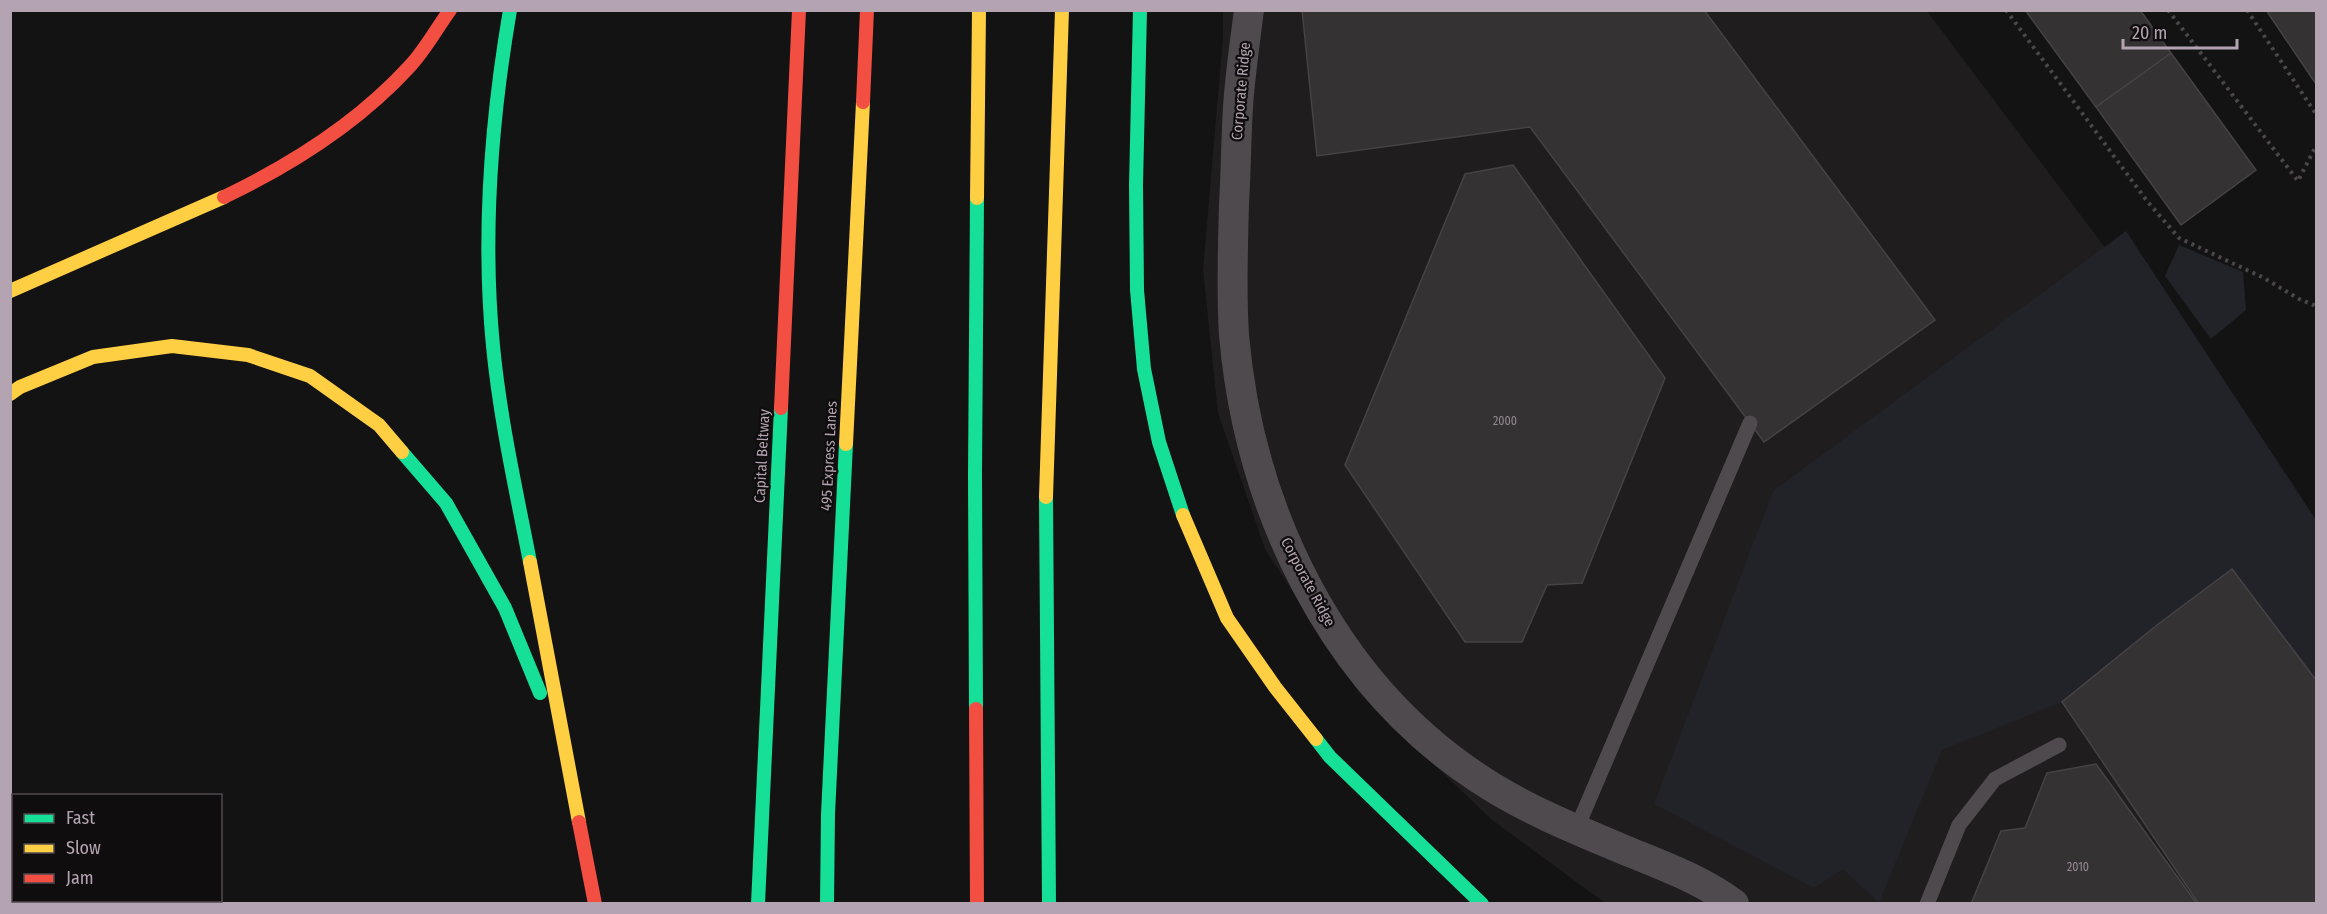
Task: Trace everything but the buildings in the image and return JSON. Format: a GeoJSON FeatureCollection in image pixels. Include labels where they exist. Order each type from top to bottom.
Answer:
{"type":"FeatureCollection","features":[{"type":"Feature","properties":{"kind":"highway"},"geometry":{"type":"LineString","coordinates":[[10,291],[195,212],[273,172],[325,140],[370,106],[408,68],[450,10]]}},
{"type":"Feature","properties":{"kind":"highway"},"geometry":{"type":"LineString","coordinates":[[510,10],[501,55],[491,174],[488,242],[493,344],[504,431],[594,903]]}},
{"type":"Feature","properties":{"kind":"highway","name":"Capital Beltway"},"geometry":{"type":"LineString","coordinates":[[758,903],[799,10]]}},
{"type":"Feature","properties":{"kind":"highway","name":"495 Express Lanes"},"geometry":{"type":"LineString","coordinates":[[826,903],[867,10]]}},
{"type":"Feature","properties":{"kind":"highway"},"geometry":{"type":"LineString","coordinates":[[977,903],[975,463],[979,10]]}},
{"type":"Feature","properties":{"kind":"highway"},"geometry":{"type":"LineString","coordinates":[[1049,903],[1045,534],[1062,10]]}},
{"type":"Feature","properties":{"kind":"highway"},"geometry":{"type":"LineString","coordinates":[[1140,10],[1136,184],[1137,290],[1144,369],[1158,442],[1187,527],[1227,618],[1275,687],[1330,756],[1482,903]]}},
{"type":"Feature","properties":{"kind":"highway"},"geometry":{"type":"LineString","coordinates":[[10,394],[20,387],[93,357],[172,346],[248,355],[310,376],[379,425],[446,503],[505,608],[544,702],[575,801]]}},
{"type":"Feature","properties":{"kind":"street","name":"Corporate Ridge"},"geometry":{"type":"LineString","coordinates":[[1249,10],[1238,105],[1232,254],[1234,334],[1245,411],[1266,494],[1293,561],[1328,624],[1371,683],[1422,737],[1479,779],[1560,823],[1676,871],[1734,903]]}},
{"type":"Feature","properties":{"kind":"lane"},"geometry":{"type":"LineString","coordinates":[[1576,830],[1750,423]]}},
{"type":"Feature","properties":{"kind":"lane"},"geometry":{"type":"LineString","coordinates":[[1928,903],[1959,825],[1995,779],[2059,745]]}},
{"type":"Feature","properties":{"kind":"path"},"geometry":{"type":"LineString","coordinates":[[2006,10],[2147,201],[2179,238],[2264,278],[2299,299],[2316,306]]}},
{"type":"Feature","properties":{"kind":"path"},"geometry":{"type":"LineString","coordinates":[[2168,10],[2298,181],[2316,146]]}},
{"type":"Feature","properties":{"kind":"path"},"geometry":{"type":"LineString","coordinates":[[2247,10],[2316,114]]}},
{"type":"Feature","properties":{"kind":"shaded area"},"geometry":{"type":"Polygon","coordinates":[[[1223,11],[1927,11],[2316,528],[2316,903],[1605,903],[1492,820],[1360,694],[1265,549],[1218,413],[1203,270],[1223,37],[1223,11]]]}},
{"type":"Feature","properties":{"kind":"shaded area"},"geometry":{"type":"Polygon","coordinates":[[[2126,231],[2316,520],[2316,680],[2232,570],[2157,625],[2062,702],[1942,750],[1879,903],[1843,869],[1814,888],[1654,804],[1773,491],[2126,231]]]}},
{"type":"Feature","properties":{"kind":"shaded area"},"geometry":{"type":"Polygon","coordinates":[[[2179,245],[2243,272],[2246,310],[2211,339],[2165,276],[2179,245]]]}},
{"type":"Feature","properties":{"kind":"traffic: fast"},"geometry":{"type":"LineString","coordinates":[[510,10],[493,135],[488,261],[493,346],[500,400],[530,562]]}},
{"type":"Feature","properties":{"kind":"traffic: fast"},"geometry":{"type":"LineString","coordinates":[[1140,10],[1136,185],[1137,290],[1144,369],[1159,442],[1183,515]]}},
{"type":"Feature","properties":{"kind":"traffic: fast"},"geometry":{"type":"LineString","coordinates":[[976,709],[977,198]]}},
{"type":"Feature","properties":{"kind":"traffic: fast"},"geometry":{"type":"LineString","coordinates":[[758,904],[781,408]]}},
{"type":"Feature","properties":{"kind":"traffic: fast"},"geometry":{"type":"LineString","coordinates":[[827,904],[828,814],[846,444]]}},
{"type":"Feature","properties":{"kind":"traffic: fast"},"geometry":{"type":"LineString","coordinates":[[402,452],[446,503],[505,608],[540,693]]}},
{"type":"Feature","properties":{"kind":"traffic: fast"},"geometry":{"type":"LineString","coordinates":[[1046,497],[1049,904]]}},
{"type":"Feature","properties":{"kind":"traffic: fast"},"geometry":{"type":"LineString","coordinates":[[1316,739],[1330,757],[1482,904]]}},
{"type":"Feature","properties":{"kind":"traffic: slow"},"geometry":{"type":"LineString","coordinates":[[977,198],[979,10]]}},
{"type":"Feature","properties":{"kind":"traffic: slow"},"geometry":{"type":"LineString","coordinates":[[1046,497],[1062,10]]}},
{"type":"Feature","properties":{"kind":"traffic: slow"},"geometry":{"type":"LineString","coordinates":[[846,444],[863,102]]}},
{"type":"Feature","properties":{"kind":"traffic: slow"},"geometry":{"type":"LineString","coordinates":[[10,291],[224,197]]}},
{"type":"Feature","properties":{"kind":"traffic: slow"},"geometry":{"type":"LineString","coordinates":[[10,394],[20,387],[93,357],[172,346],[248,355],[310,376],[379,425],[402,452]]}},
{"type":"Feature","properties":{"kind":"traffic: slow"},"geometry":{"type":"LineString","coordinates":[[1183,515],[1227,618],[1275,687],[1316,739]]}},
{"type":"Feature","properties":{"kind":"traffic: slow"},"geometry":{"type":"LineString","coordinates":[[530,562],[579,822]]}},
{"type":"Feature","properties":{"kind":"traffic: jam"},"geometry":{"type":"LineString","coordinates":[[224,197],[299,156],[369,106],[415,60],[450,10]]}},
{"type":"Feature","properties":{"kind":"traffic: jam"},"geometry":{"type":"LineString","coordinates":[[781,408],[799,10]]}},
{"type":"Feature","properties":{"kind":"traffic: jam"},"geometry":{"type":"LineString","coordinates":[[863,102],[867,10]]}},
{"type":"Feature","properties":{"kind":"traffic: jam"},"geometry":{"type":"LineString","coordinates":[[976,709],[977,904]]}},
{"type":"Feature","properties":{"kind":"traffic: jam"},"geometry":{"type":"LineString","coordinates":[[579,822],[595,904]]}}]}
